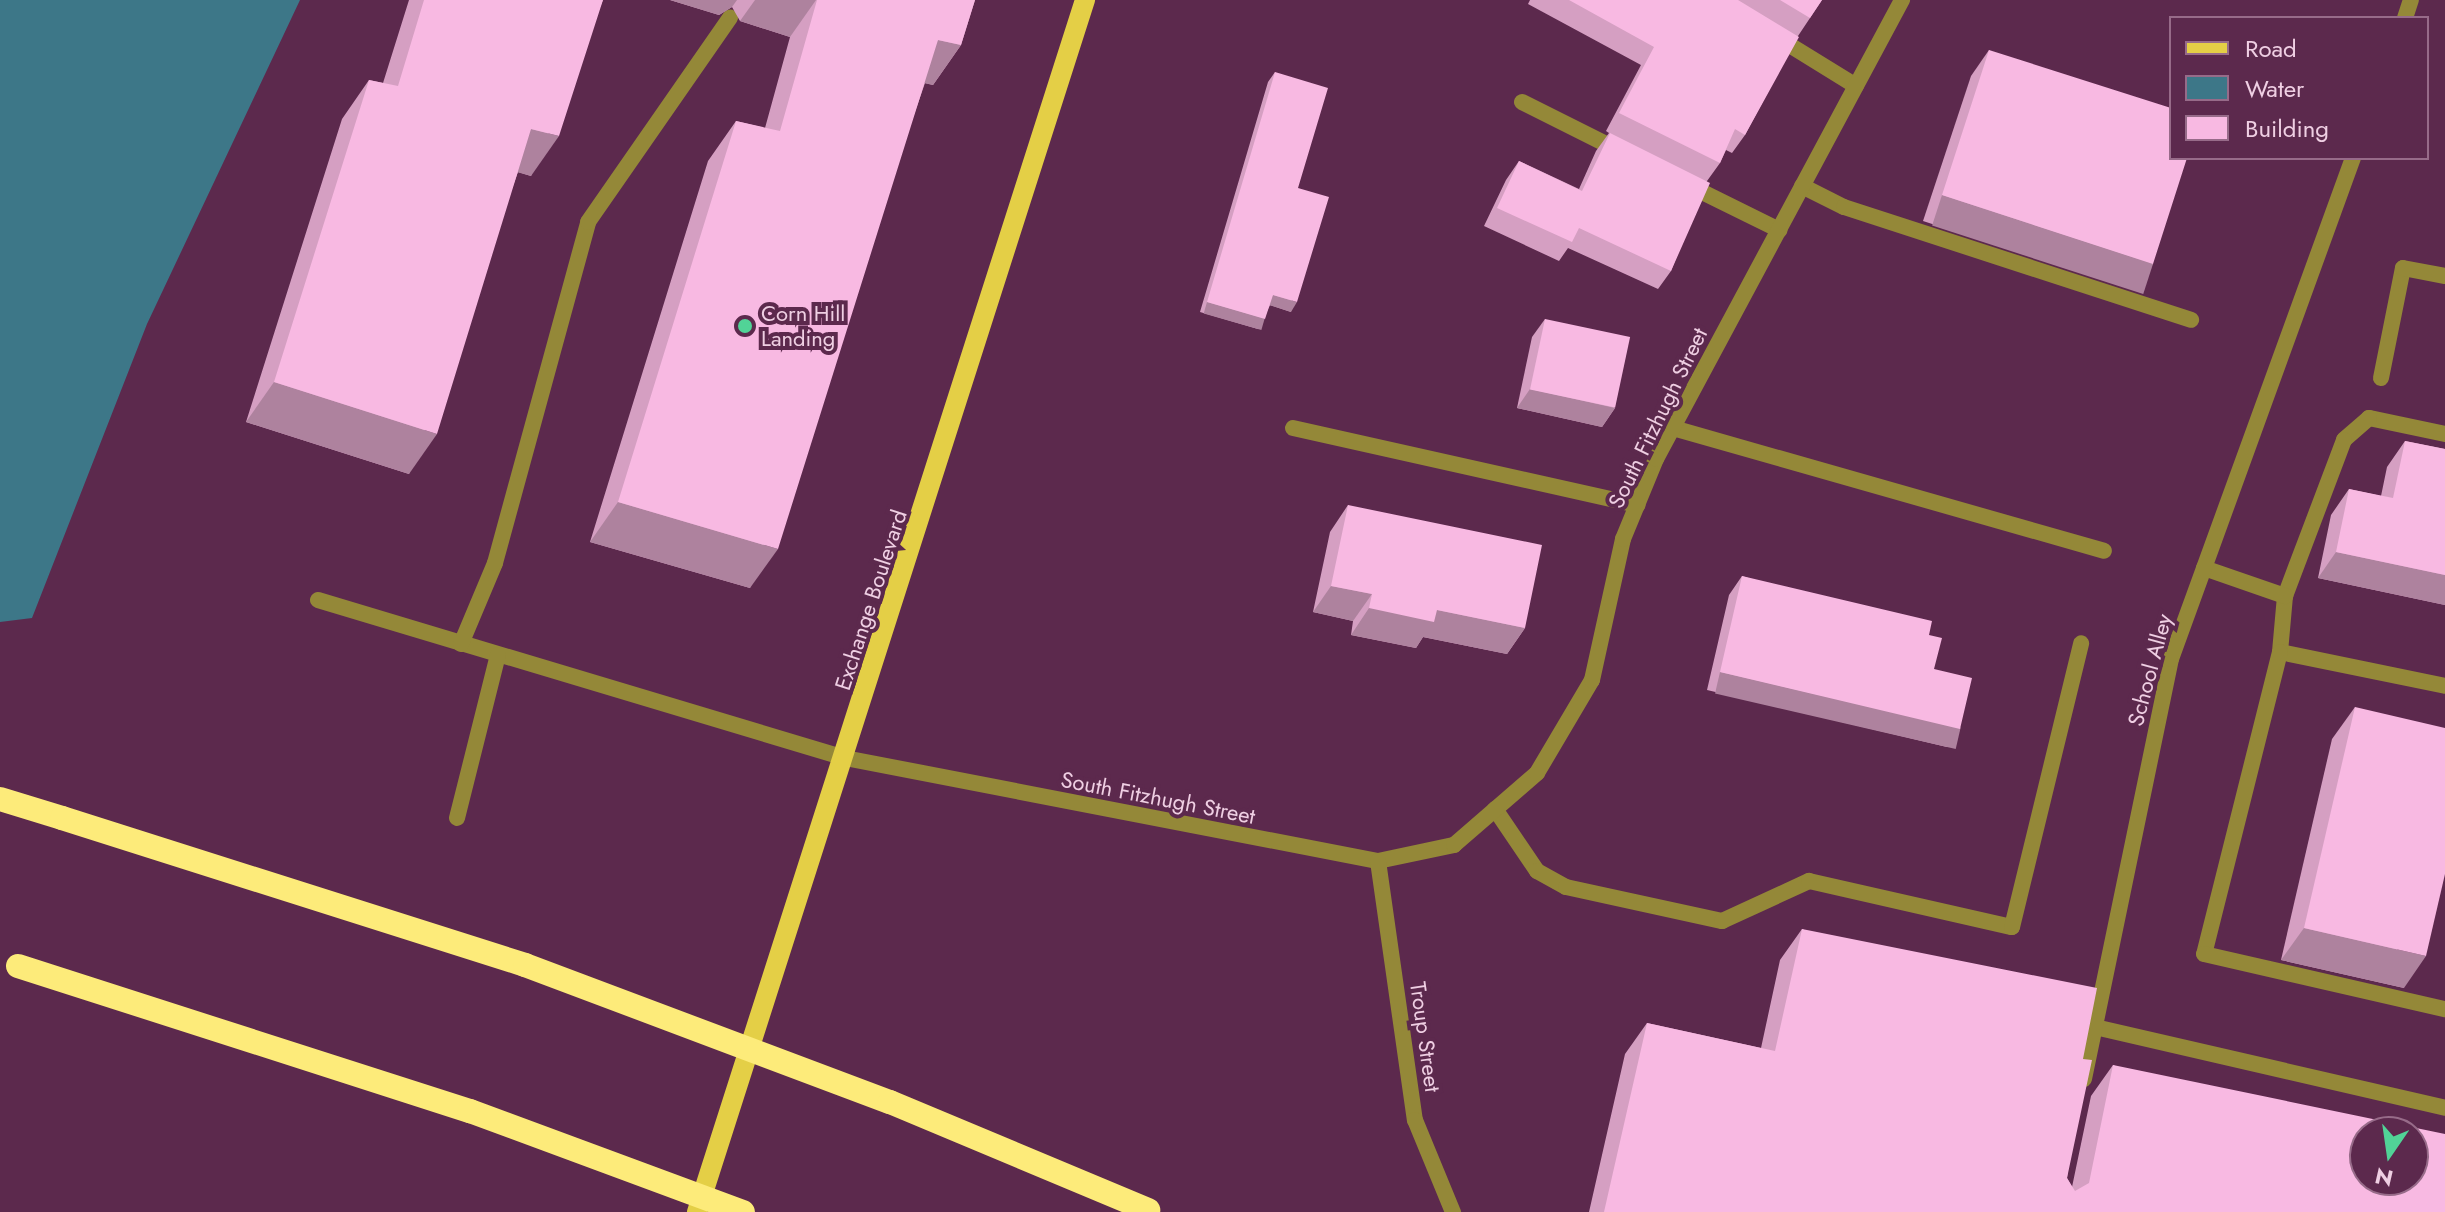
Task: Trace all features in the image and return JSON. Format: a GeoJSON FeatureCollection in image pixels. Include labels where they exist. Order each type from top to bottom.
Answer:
{"type":"FeatureCollection","features":[{"type":"Feature","properties":{"kind":"highway"},"geometry":{"type":"LineString","coordinates":[[0,799],[525,965],[890,1102],[1150,1211]]}},
{"type":"Feature","properties":{"kind":"highway"},"geometry":{"type":"LineString","coordinates":[[0,960],[442,1102],[743,1212]]}},
{"type":"Feature","properties":{"kind":"main road","name":"Exchange Boulevard"},"geometry":{"type":"LineString","coordinates":[[697,1212],[845,758],[1085,0]]}},
{"type":"Feature","properties":{"kind":"street","name":"South Fitzhugh Street"},"geometry":{"type":"LineString","coordinates":[[318,600],[845,758],[1378,861],[1454,845],[1537,773],[1592,680],[1637,505],[1673,428],[1902,0]]}},
{"type":"Feature","properties":{"kind":"street"},"geometry":{"type":"LineString","coordinates":[[461,644],[495,563],[588,222],[730,18]]}},
{"type":"Feature","properties":{"kind":"street"},"geometry":{"type":"LineString","coordinates":[[1755,24],[1856,86]]}},
{"type":"Feature","properties":{"kind":"street"},"geometry":{"type":"LineString","coordinates":[[1522,102],[1632,157]]}},
{"type":"Feature","properties":{"kind":"street","name":"School Alley"},"geometry":{"type":"LineString","coordinates":[[2079,1104],[2171,659],[2352,160]]}},
{"type":"Feature","properties":{"kind":"street"},"geometry":{"type":"LineString","coordinates":[[1673,177],[1779,230]]}},
{"type":"Feature","properties":{"kind":"street"},"geometry":{"type":"LineString","coordinates":[[1802,186],[1844,207],[2191,320]]}},
{"type":"Feature","properties":{"kind":"street"},"geometry":{"type":"LineString","coordinates":[[2381,378],[2403,268],[2445,276]]}},
{"type":"Feature","properties":{"kind":"street"},"geometry":{"type":"LineString","coordinates":[[2445,434],[2369,418],[2344,440],[2285,596],[2280,652],[2204,954],[2445,1009]]}},
{"type":"Feature","properties":{"kind":"street"},"geometry":{"type":"LineString","coordinates":[[1293,428],[1637,505]]}},
{"type":"Feature","properties":{"kind":"street"},"geometry":{"type":"LineString","coordinates":[[1673,428],[2104,551]]}},
{"type":"Feature","properties":{"kind":"street"},"geometry":{"type":"LineString","coordinates":[[2204,568],[2285,596]]}},
{"type":"Feature","properties":{"kind":"street"},"geometry":{"type":"LineString","coordinates":[[1495,809],[1537,871],[1566,887],[1722,921],[1809,881],[2012,927],[2081,643]]}},
{"type":"Feature","properties":{"kind":"street"},"geometry":{"type":"LineString","coordinates":[[2280,652],[2445,686]]}},
{"type":"Feature","properties":{"kind":"street"},"geometry":{"type":"LineString","coordinates":[[457,818],[498,655]]}},
{"type":"Feature","properties":{"kind":"street","name":"Troup Street"},"geometry":{"type":"LineString","coordinates":[[1378,861],[1415,1120],[1453,1212]]}},
{"type":"Feature","properties":{"kind":"street"},"geometry":{"type":"LineString","coordinates":[[2095,1027],[2445,1108]]}},
{"type":"Feature","properties":{"kind":"water"},"geometry":{"type":"Polygon","coordinates":[[[0,0],[300,0],[147,324],[32,618],[0,622],[0,0]]]}},
{"type":"Feature","properties":{"kind":"building"},"geometry":{"type":"Polygon","coordinates":[[[424,0],[603,0],[559,136],[531,129],[437,434],[274,382],[369,80],[398,86],[424,0]]]}},
{"type":"Feature","properties":{"kind":"building","name":"Corn Hill Landing"},"geometry":{"type":"Polygon","coordinates":[[[817,0],[975,0],[961,45],[938,40],[778,549],[618,502],[736,121],[780,131],[817,0]]]}},
{"type":"Feature","properties":{"kind":"building"},"geometry":{"type":"Polygon","coordinates":[[[1569,0],[1738,0],[1799,37],[1745,135],[1735,129],[1720,163],[1619,113],[1654,47],[1569,0]]]}},
{"type":"Feature","properties":{"kind":"building"},"geometry":{"type":"Polygon","coordinates":[[[1780,0],[1822,0],[1810,18],[1780,0]]]}},
{"type":"Feature","properties":{"kind":"building"},"geometry":{"type":"Polygon","coordinates":[[[1989,50],[2169,107],[2169,160],[2186,160],[2153,264],[1942,195],[1989,50]]]}},
{"type":"Feature","properties":{"kind":"building"},"geometry":{"type":"Polygon","coordinates":[[[1275,72],[1328,88],[1298,188],[1329,197],[1297,302],[1273,295],[1265,319],[1207,302],[1275,72]]]}},
{"type":"Feature","properties":{"kind":"building"},"geometry":{"type":"Polygon","coordinates":[[[1610,133],[1710,183],[1671,271],[1579,228],[1572,242],[1497,208],[1519,161],[1582,191],[1610,133]]]}},
{"type":"Feature","properties":{"kind":"building"},"geometry":{"type":"Polygon","coordinates":[[[1545,319],[1630,337],[1615,408],[1530,389],[1545,319]]]}},
{"type":"Feature","properties":{"kind":"building"},"geometry":{"type":"Polygon","coordinates":[[[2405,441],[2445,449],[2445,575],[2336,552],[2349,489],[2393,498],[2405,441]]]}},
{"type":"Feature","properties":{"kind":"building"},"geometry":{"type":"Polygon","coordinates":[[[1348,505],[1542,545],[1525,628],[1437,610],[1434,622],[1369,608],[1372,594],[1331,586],[1348,505]]]}},
{"type":"Feature","properties":{"kind":"building"},"geometry":{"type":"Polygon","coordinates":[[[1742,576],[1932,621],[1929,635],[1942,638],[1934,669],[1972,678],[1960,729],[1720,672],[1742,576]]]}},
{"type":"Feature","properties":{"kind":"building"},"geometry":{"type":"Polygon","coordinates":[[[2355,707],[2445,728],[2445,874],[2426,956],[2304,928],[2355,707]]]}},
{"type":"Feature","properties":{"kind":"building"},"geometry":{"type":"Polygon","coordinates":[[[1802,929],[2097,988],[2083,1059],[2092,1060],[2067,1178],[2075,1191],[2089,1183],[2113,1065],[2358,1116],[2349,1116],[2349,1196],[2429,1196],[2429,1131],[2445,1134],[2445,1212],[1604,1212],[1647,1023],[1775,1051],[1802,929]]]}},
{"type":"Feature","properties":{"kind":"place","name":"Corn Hill Landing"},"geometry":{"type":"Point","coordinates":[745,326]}}]}
